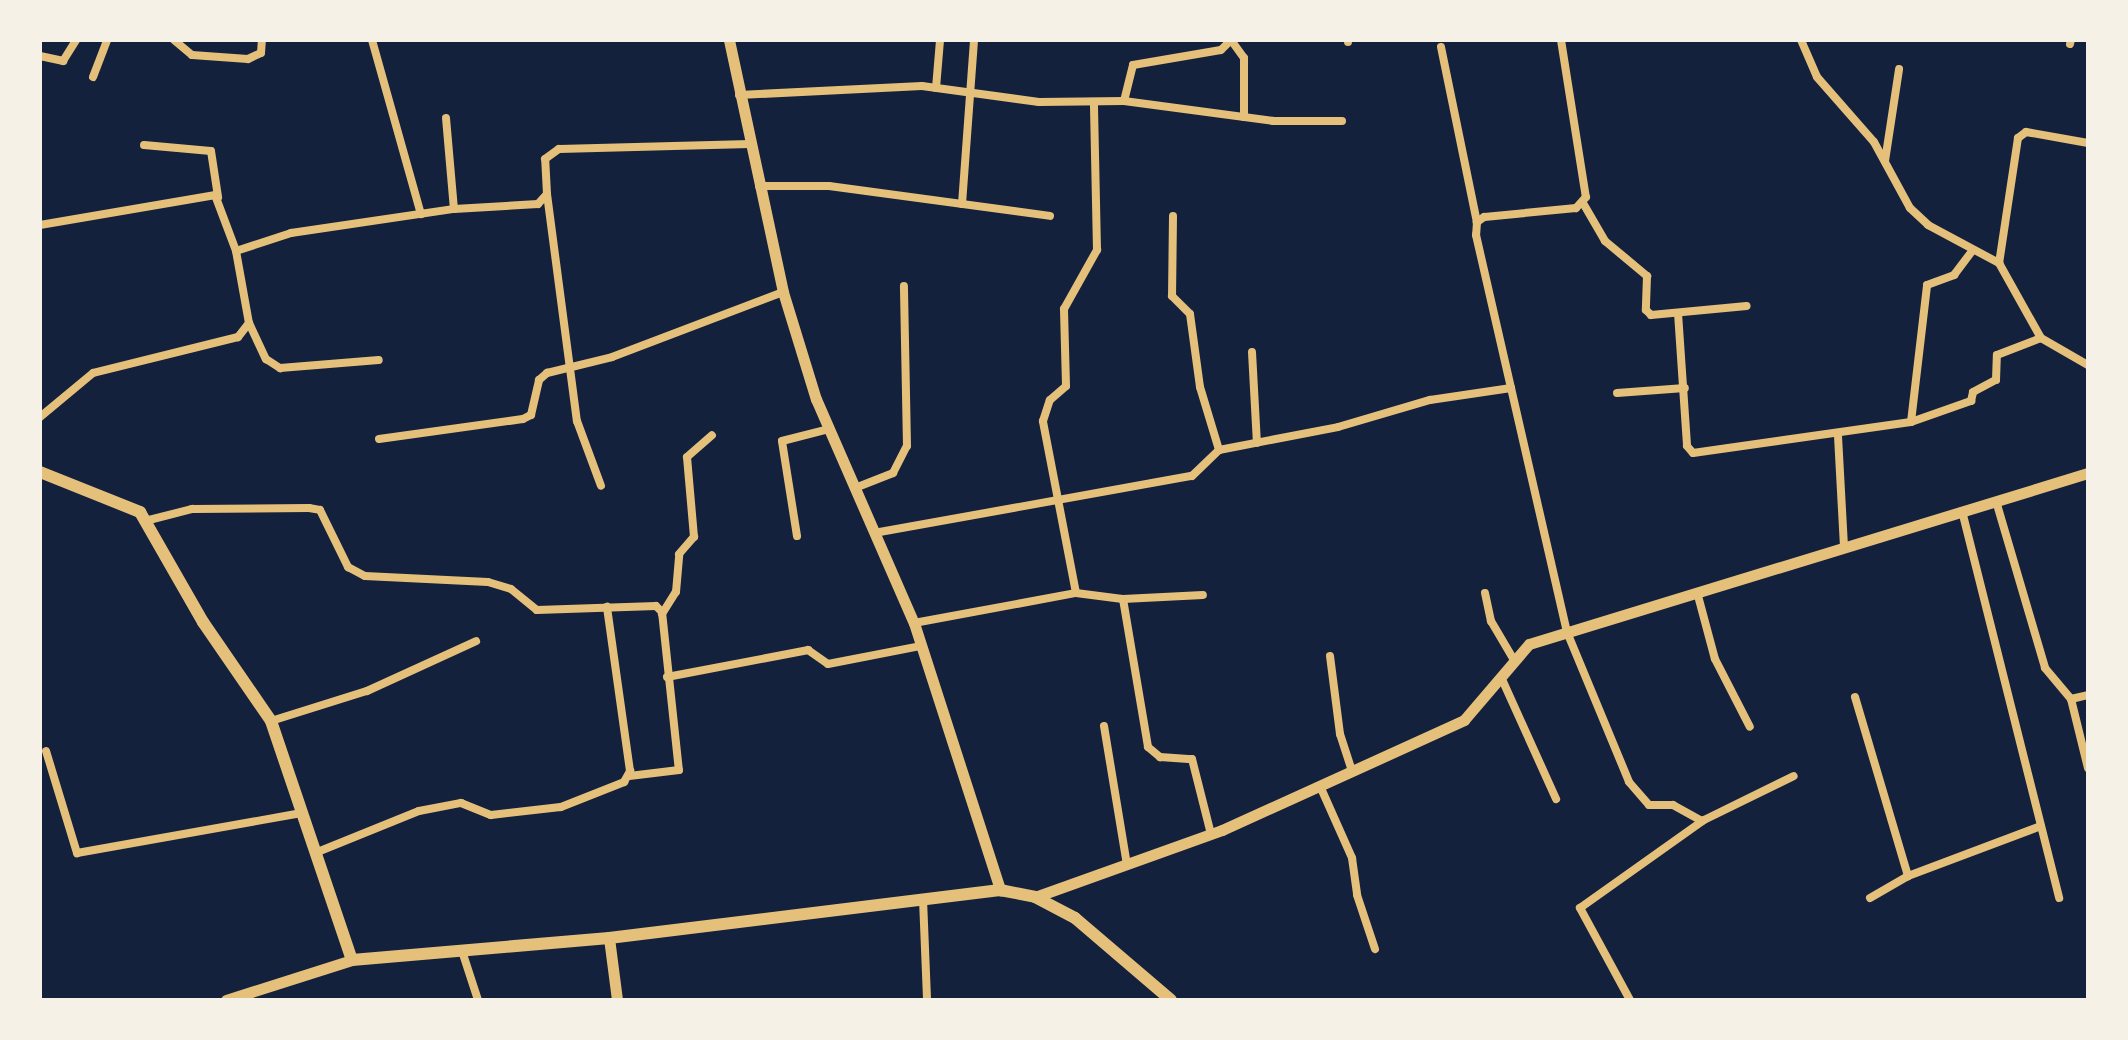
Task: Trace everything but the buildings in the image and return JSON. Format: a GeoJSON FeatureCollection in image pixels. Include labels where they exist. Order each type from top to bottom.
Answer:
{"type":"FeatureCollection","features":[{"type":"Feature","properties":{"kind":"main road"},"geometry":{"type":"LineString","coordinates":[[40,472],[140,512],[203,622],[271,721],[352,960],[609,938],[1000,890],[1035,897],[1075,918],[1171,1000]]}},
{"type":"Feature","properties":{"kind":"street"},"geometry":{"type":"LineString","coordinates":[[40,56],[63,61],[76,40]]}},
{"type":"Feature","properties":{"kind":"street"},"geometry":{"type":"LineString","coordinates":[[93,77],[107,40]]}},
{"type":"Feature","properties":{"kind":"street"},"geometry":{"type":"LineString","coordinates":[[174,40],[192,55],[248,59],[261,53],[262,40]]}},
{"type":"Feature","properties":{"kind":"street"},"geometry":{"type":"LineString","coordinates":[[372,40],[421,214]]}},
{"type":"Feature","properties":{"kind":"street"},"geometry":{"type":"LineString","coordinates":[[729,40],[783,292],[829,429],[914,623],[1000,890]]}},
{"type":"Feature","properties":{"kind":"street"},"geometry":{"type":"LineString","coordinates":[[936,88],[940,40]]}},
{"type":"Feature","properties":{"kind":"street"},"geometry":{"type":"LineString","coordinates":[[962,204],[974,40]]}},
{"type":"Feature","properties":{"kind":"street"},"geometry":{"type":"LineString","coordinates":[[1124,101],[1133,65],[1221,50],[1231,40],[1244,58],[1244,117]]}},
{"type":"Feature","properties":{"kind":"street"},"geometry":{"type":"LineString","coordinates":[[1561,40],[1586,197],[1583,203]]}},
{"type":"Feature","properties":{"kind":"street"},"geometry":{"type":"LineString","coordinates":[[1801,40],[1817,77],[1874,142],[1910,208],[1972,251],[1999,263],[2041,338],[2088,365]]}},
{"type":"Feature","properties":{"kind":"street"},"geometry":{"type":"LineString","coordinates":[[1441,47],[1477,222],[1476,235],[1567,632],[1639,797],[1705,819]]}},
{"type":"Feature","properties":{"kind":"street"},"geometry":{"type":"LineString","coordinates":[[1885,162],[1899,69]]}},
{"type":"Feature","properties":{"kind":"street"},"geometry":{"type":"LineString","coordinates":[[739,95],[936,88],[1039,102],[1124,101],[1244,117],[1342,121]]}},
{"type":"Feature","properties":{"kind":"street"},"geometry":{"type":"LineString","coordinates":[[1076,593],[1061,501],[1043,421],[1050,400],[1066,386],[1064,309],[1097,250],[1094,102]]}},
{"type":"Feature","properties":{"kind":"street"},"geometry":{"type":"LineString","coordinates":[[446,118],[454,209]]}},
{"type":"Feature","properties":{"kind":"street"},"geometry":{"type":"LineString","coordinates":[[1999,263],[2018,138],[2026,132],[2088,143]]}},
{"type":"Feature","properties":{"kind":"street"},"geometry":{"type":"LineString","coordinates":[[601,486],[577,421],[545,159],[559,149],[750,144]]}},
{"type":"Feature","properties":{"kind":"street"},"geometry":{"type":"LineString","coordinates":[[144,145],[211,151],[218,198],[236,251],[249,323],[266,359],[280,368],[379,360]]}},
{"type":"Feature","properties":{"kind":"street"},"geometry":{"type":"LineString","coordinates":[[759,186],[829,186],[1050,216]]}},
{"type":"Feature","properties":{"kind":"street"},"geometry":{"type":"LineString","coordinates":[[40,225],[207,192],[218,198]]}},
{"type":"Feature","properties":{"kind":"street"},"geometry":{"type":"LineString","coordinates":[[236,251],[291,233],[454,209],[538,204],[547,194]]}},
{"type":"Feature","properties":{"kind":"street"},"geometry":{"type":"LineString","coordinates":[[1477,222],[1484,217],[1583,203]]}},
{"type":"Feature","properties":{"kind":"street"},"geometry":{"type":"LineString","coordinates":[[1583,203],[1605,241],[1647,276],[1646,310],[1678,313],[1747,306]]}},
{"type":"Feature","properties":{"kind":"street"},"geometry":{"type":"LineString","coordinates":[[1173,216],[1172,296],[1190,314],[1200,387],[1219,450]]}},
{"type":"Feature","properties":{"kind":"street"},"geometry":{"type":"LineString","coordinates":[[1911,422],[1927,285],[1954,275],[1972,251]]}},
{"type":"Feature","properties":{"kind":"street"},"geometry":{"type":"LineString","coordinates":[[855,488],[893,473],[907,446],[904,286]]}},
{"type":"Feature","properties":{"kind":"street"},"geometry":{"type":"LineString","coordinates":[[379,439],[523,419],[536,405],[539,380],[570,367],[612,357],[783,292]]}},
{"type":"Feature","properties":{"kind":"street"},"geometry":{"type":"LineString","coordinates":[[1678,313],[1687,446],[1693,453],[1838,436],[1911,422],[1971,401],[1973,392],[1996,380],[1997,355],[2041,338]]}},
{"type":"Feature","properties":{"kind":"street"},"geometry":{"type":"LineString","coordinates":[[40,417],[93,373],[238,337],[249,323]]}},
{"type":"Feature","properties":{"kind":"street"},"geometry":{"type":"LineString","coordinates":[[1252,352],[1257,443]]}},
{"type":"Feature","properties":{"kind":"street"},"geometry":{"type":"LineString","coordinates":[[874,533],[985,509],[1061,501],[1192,476],[1219,450],[1430,400],[1511,388]]}},
{"type":"Feature","properties":{"kind":"street"},"geometry":{"type":"LineString","coordinates":[[1617,393],[1685,388]]}},
{"type":"Feature","properties":{"kind":"street"},"geometry":{"type":"LineString","coordinates":[[797,536],[782,441],[829,429]]}},
{"type":"Feature","properties":{"kind":"street"},"geometry":{"type":"LineString","coordinates":[[315,853],[419,811],[461,803],[491,815],[561,807],[629,776],[679,770],[662,614],[676,592],[679,554],[694,537],[687,457],[712,435]]}},
{"type":"Feature","properties":{"kind":"street"},"geometry":{"type":"LineString","coordinates":[[1838,436],[1844,547]]}},
{"type":"Feature","properties":{"kind":"street"},"geometry":{"type":"LineString","coordinates":[[1035,897],[1211,834],[1464,720],[1529,644],[2088,473]]}},
{"type":"Feature","properties":{"kind":"street"},"geometry":{"type":"LineString","coordinates":[[1996,501],[2045,668],[2071,699],[2088,768]]}},
{"type":"Feature","properties":{"kind":"street"},"geometry":{"type":"LineString","coordinates":[[145,521],[192,509],[309,508],[320,510],[338,556],[354,573],[488,582],[511,589],[537,610],[646,603],[662,614]]}},
{"type":"Feature","properties":{"kind":"street"},"geometry":{"type":"LineString","coordinates":[[1962,511],[2059,898]]}},
{"type":"Feature","properties":{"kind":"street"},"geometry":{"type":"LineString","coordinates":[[1697,592],[1715,659],[1750,727]]}},
{"type":"Feature","properties":{"kind":"street"},"geometry":{"type":"LineString","coordinates":[[914,623],[1076,593],[1123,599],[1203,595]]}},
{"type":"Feature","properties":{"kind":"street"},"geometry":{"type":"LineString","coordinates":[[1485,593],[1491,621],[1514,660]]}},
{"type":"Feature","properties":{"kind":"street"},"geometry":{"type":"LineString","coordinates":[[1123,599],[1148,747],[1160,757],[1192,759],[1211,834]]}},
{"type":"Feature","properties":{"kind":"street"},"geometry":{"type":"LineString","coordinates":[[607,607],[629,776]]}},
{"type":"Feature","properties":{"kind":"street"},"geometry":{"type":"LineString","coordinates":[[271,721],[367,691],[476,641]]}},
{"type":"Feature","properties":{"kind":"street"},"geometry":{"type":"LineString","coordinates":[[667,677],[808,650],[828,664],[921,646]]}},
{"type":"Feature","properties":{"kind":"street"},"geometry":{"type":"LineString","coordinates":[[1330,656],[1340,734],[1352,772]]}},
{"type":"Feature","properties":{"kind":"street"},"geometry":{"type":"LineString","coordinates":[[1501,677],[1556,799]]}},
{"type":"Feature","properties":{"kind":"street"},"geometry":{"type":"LineString","coordinates":[[2071,699],[2088,695]]}},
{"type":"Feature","properties":{"kind":"street"},"geometry":{"type":"LineString","coordinates":[[1855,697],[1908,876]]}},
{"type":"Feature","properties":{"kind":"street"},"geometry":{"type":"LineString","coordinates":[[1104,726],[1127,865]]}},
{"type":"Feature","properties":{"kind":"street"},"geometry":{"type":"LineString","coordinates":[[46,751],[77,853],[301,813]]}},
{"type":"Feature","properties":{"kind":"street"},"geometry":{"type":"LineString","coordinates":[[1630,1000],[1580,908],[1705,819],[1794,776]]}},
{"type":"Feature","properties":{"kind":"street"},"geometry":{"type":"LineString","coordinates":[[1320,786],[1352,858],[1357,895],[1375,949]]}},
{"type":"Feature","properties":{"kind":"street"},"geometry":{"type":"LineString","coordinates":[[1870,898],[1908,876],[2041,826]]}},
{"type":"Feature","properties":{"kind":"street"},"geometry":{"type":"LineString","coordinates":[[923,899],[927,1000]]}},
{"type":"Feature","properties":{"kind":"street"},"geometry":{"type":"LineString","coordinates":[[609,938],[617,1000]]}},
{"type":"Feature","properties":{"kind":"street"},"geometry":{"type":"LineString","coordinates":[[462,951],[478,1000]]}},
{"type":"Feature","properties":{"kind":"street"},"geometry":{"type":"LineString","coordinates":[[226,1000],[352,960]]}}]}
